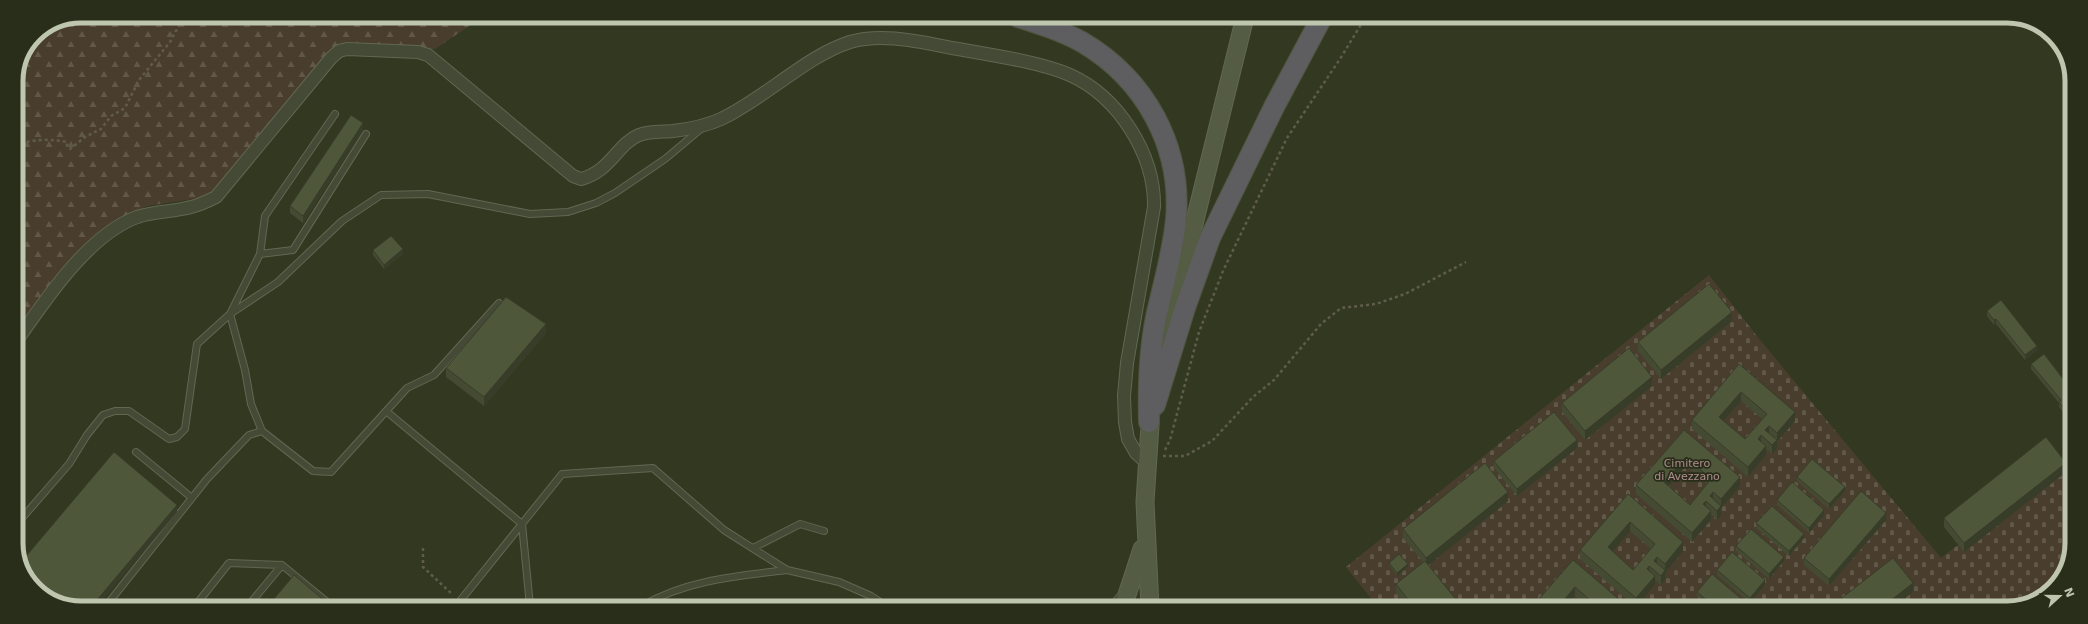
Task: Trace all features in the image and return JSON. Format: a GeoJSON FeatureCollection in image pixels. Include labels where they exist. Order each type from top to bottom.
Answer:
{"type":"FeatureCollection","features":[{"type":"Feature","properties":{"kind":"highway"},"geometry":{"type":"LineString","coordinates":[[1035,23],[1066,34],[1089,47],[1114,65],[1133,84],[1146,100],[1166,143],[1175,179],[1176,221],[1152,343],[1148,393],[1150,422]]}},
{"type":"Feature","properties":{"kind":"highway"},"geometry":{"type":"LineString","coordinates":[[1150,422],[1185,308],[1210,238],[1287,82],[1319,23]]}},
{"type":"Feature","properties":{"kind":"main road"},"geometry":{"type":"LineString","coordinates":[[1150,601],[1146,527],[1147,463],[1154,388],[1244,23]]}},
{"type":"Feature","properties":{"kind":"main road"},"geometry":{"type":"LineString","coordinates":[[1125,601],[1136,571],[1146,527]]}},
{"type":"Feature","properties":{"kind":"street"},"geometry":{"type":"LineString","coordinates":[[23,332],[66,273],[118,227],[149,213],[190,208],[216,197],[331,58],[343,50],[418,52],[428,55],[577,178],[588,177],[600,171],[639,135],[706,125],[730,114],[834,49],[864,39],[886,38],[927,44],[1036,65],[1068,74],[1090,87],[1110,105],[1132,132],[1147,162],[1153,188],[1153,215],[1127,363],[1124,396],[1125,422],[1128,439],[1136,454],[1147,463]]}},
{"type":"Feature","properties":{"kind":"lane"},"geometry":{"type":"LineString","coordinates":[[335,114],[265,216],[260,254],[230,314],[245,370],[251,404],[262,431],[278,442],[313,471],[330,472],[407,388],[434,375],[499,303]]}},
{"type":"Feature","properties":{"kind":"lane"},"geometry":{"type":"LineString","coordinates":[[23,517],[69,464],[87,435],[103,415],[115,411],[129,411],[169,439],[177,437],[185,429],[197,344],[230,314],[278,282],[342,221],[381,195],[428,194],[530,214],[568,212],[596,203],[615,193],[665,159],[706,125]]}},
{"type":"Feature","properties":{"kind":"lane"},"geometry":{"type":"LineString","coordinates":[[260,254],[293,250],[366,134]]}},
{"type":"Feature","properties":{"kind":"lane"},"geometry":{"type":"LineString","coordinates":[[386,411],[522,524],[530,601]]}},
{"type":"Feature","properties":{"kind":"lane"},"geometry":{"type":"LineString","coordinates":[[110,601],[192,498],[248,435],[262,431]]}},
{"type":"Feature","properties":{"kind":"lane"},"geometry":{"type":"LineString","coordinates":[[136,452],[192,498]]}},
{"type":"Feature","properties":{"kind":"lane"},"geometry":{"type":"LineString","coordinates":[[460,601],[562,474],[653,468],[724,530],[787,570]]}},
{"type":"Feature","properties":{"kind":"lane"},"geometry":{"type":"LineString","coordinates":[[753,548],[800,524],[824,530]]}},
{"type":"Feature","properties":{"kind":"lane"},"geometry":{"type":"LineString","coordinates":[[199,601],[229,563],[282,565],[326,601]]}},
{"type":"Feature","properties":{"kind":"lane"},"geometry":{"type":"LineString","coordinates":[[252,601],[282,565]]}},
{"type":"Feature","properties":{"kind":"lane"},"geometry":{"type":"LineString","coordinates":[[650,601],[688,586],[734,576],[787,570],[839,582],[879,601]]}},
{"type":"Feature","properties":{"kind":"lane"},"geometry":{"type":"LineString","coordinates":[[1116,601],[1123,593],[1136,571]]}},
{"type":"Feature","properties":{"kind":"path"},"geometry":{"type":"LineString","coordinates":[[23,144],[28,142],[60,140],[68,142],[67,146],[70,149],[85,137],[101,129],[111,116],[125,108],[139,80],[174,37],[181,23]]}},
{"type":"Feature","properties":{"kind":"path"},"geometry":{"type":"LineString","coordinates":[[1362,23],[1340,59],[1287,138],[1223,271],[1199,332],[1170,440],[1159,457],[1186,456],[1212,441],[1253,397],[1274,380],[1321,324],[1341,308],[1376,304],[1405,294],[1466,262]]}},
{"type":"Feature","properties":{"kind":"path"},"geometry":{"type":"LineString","coordinates":[[423,548],[423,567],[455,601]]}},
{"type":"Feature","properties":{"kind":"green space"},"geometry":{"type":"Polygon","coordinates":[[[81,23],[474,23],[435,49],[350,43],[333,47],[212,196],[147,206],[113,221],[61,270],[23,324],[24,70],[27,59],[40,40],[59,27],[81,23]]]}},
{"type":"Feature","properties":{"kind":"green space","name":"Cimitero di Avezzano"},"geometry":{"type":"Polygon","coordinates":[[[1709,275],[1760,340],[1941,558],[2065,463],[2065,551],[2063,558],[2059,569],[2054,576],[2040,576],[2040,590],[2026,598],[2015,601],[1373,601],[1346,567],[1709,275]]]}},
{"type":"Feature","properties":{"kind":"building"},"geometry":{"type":"Polygon","coordinates":[[[351,115],[363,123],[303,216],[290,206],[351,115]]]}},
{"type":"Feature","properties":{"kind":"building"},"geometry":{"type":"Polygon","coordinates":[[[391,236],[403,249],[384,265],[373,250],[391,236]]]}},
{"type":"Feature","properties":{"kind":"building"},"geometry":{"type":"Polygon","coordinates":[[[1709,284],[1732,312],[1661,370],[1638,342],[1709,284]]]}},
{"type":"Feature","properties":{"kind":"building"},"geometry":{"type":"Polygon","coordinates":[[[506,297],[546,324],[484,397],[446,368],[506,297]]]}},
{"type":"Feature","properties":{"kind":"building"},"geometry":{"type":"Polygon","coordinates":[[[2001,300],[2037,346],[2025,355],[1996,319],[1994,320],[1987,311],[2001,300]]]}},
{"type":"Feature","properties":{"kind":"building"},"geometry":{"type":"Polygon","coordinates":[[[1629,348],[1652,377],[1585,431],[1562,403],[1629,348]]]}},
{"type":"Feature","properties":{"kind":"building"},"geometry":{"type":"Polygon","coordinates":[[[2044,354],[2065,381],[2065,410],[2059,402],[2061,400],[2031,364],[2044,354]]]}},
{"type":"Feature","properties":{"kind":"building"},"geometry":{"type":"Polygon","coordinates":[[[1739,364],[1795,412],[1777,433],[1769,426],[1765,430],[1777,440],[1772,445],[1761,435],[1758,439],[1766,446],[1748,467],[1692,420],[1739,364]],[[1741,392],[1719,417],[1745,439],[1767,414],[1741,392]]]}},
{"type":"Feature","properties":{"kind":"building"},"geometry":{"type":"Polygon","coordinates":[[[1554,412],[1577,440],[1517,489],[1494,461],[1554,412]]]}},
{"type":"Feature","properties":{"kind":"building"},"geometry":{"type":"Polygon","coordinates":[[[1684,430],[1740,477],[1721,499],[1713,492],[1710,496],[1721,506],[1717,511],[1706,501],[1703,504],[1711,511],[1692,533],[1636,485],[1684,430]],[[1686,457],[1664,482],[1690,505],[1711,479],[1686,457]]]}},
{"type":"Feature","properties":{"kind":"building"},"geometry":{"type":"Polygon","coordinates":[[[2046,437],[2065,462],[2065,464],[1964,543],[1944,518],[2046,437]]]}},
{"type":"Feature","properties":{"kind":"building"},"geometry":{"type":"Polygon","coordinates":[[[114,452],[177,505],[96,601],[73,601],[59,597],[52,593],[37,581],[27,565],[25,557],[114,452]]]}},
{"type":"Feature","properties":{"kind":"building"},"geometry":{"type":"Polygon","coordinates":[[[1812,459],[1845,487],[1829,504],[1797,477],[1812,459]]]}},
{"type":"Feature","properties":{"kind":"building"},"geometry":{"type":"Polygon","coordinates":[[[1485,463],[1508,492],[1426,558],[1403,529],[1485,463]]]}},
{"type":"Feature","properties":{"kind":"building"},"geometry":{"type":"Polygon","coordinates":[[[1792,482],[1824,510],[1809,528],[1777,500],[1792,482]]]}},
{"type":"Feature","properties":{"kind":"building"},"geometry":{"type":"Polygon","coordinates":[[[1861,491],[1886,513],[1829,579],[1804,558],[1861,491]]]}},
{"type":"Feature","properties":{"kind":"building"},"geometry":{"type":"Polygon","coordinates":[[[1628,494],[1683,542],[1665,564],[1657,557],[1654,561],[1665,570],[1661,576],[1649,566],[1647,569],[1655,576],[1636,598],[1580,550],[1628,494]],[[1630,522],[1608,547],[1633,570],[1655,544],[1630,522]]]}},
{"type":"Feature","properties":{"kind":"building"},"geometry":{"type":"Polygon","coordinates":[[[1772,506],[1804,534],[1789,551],[1756,523],[1772,506]]]}},
{"type":"Feature","properties":{"kind":"building"},"geometry":{"type":"Polygon","coordinates":[[[1751,529],[1784,557],[1769,574],[1736,546],[1751,529]]]}},
{"type":"Feature","properties":{"kind":"building"},"geometry":{"type":"Polygon","coordinates":[[[1732,552],[1765,580],[1750,598],[1717,570],[1732,552]]]}},
{"type":"Feature","properties":{"kind":"building"},"geometry":{"type":"Polygon","coordinates":[[[1399,554],[1408,564],[1397,573],[1389,563],[1399,554]]]}},
{"type":"Feature","properties":{"kind":"building"},"geometry":{"type":"Polygon","coordinates":[[[1893,558],[1913,583],[1890,601],[1838,601],[1893,558]]]}},
{"type":"Feature","properties":{"kind":"building"},"geometry":{"type":"Polygon","coordinates":[[[1573,560],[1621,601],[1591,601],[1575,587],[1563,601],[1537,601],[1573,560]]]}},
{"type":"Feature","properties":{"kind":"building"},"geometry":{"type":"Polygon","coordinates":[[[1425,561],[1457,601],[1409,601],[1396,584],[1425,561]]]}},
{"type":"Feature","properties":{"kind":"building"},"geometry":{"type":"Polygon","coordinates":[[[1712,574],[1744,601],[1708,601],[1697,592],[1712,574]]]}},
{"type":"Feature","properties":{"kind":"building"},"geometry":{"type":"Polygon","coordinates":[[[294,575],[325,601],[272,601],[294,575]]]}},
{"type":"Feature","properties":{"kind":"building"},"geometry":{"type":"Polygon","coordinates":[[[1693,597],[1698,601],[1690,601],[1693,597]]]}}]}
